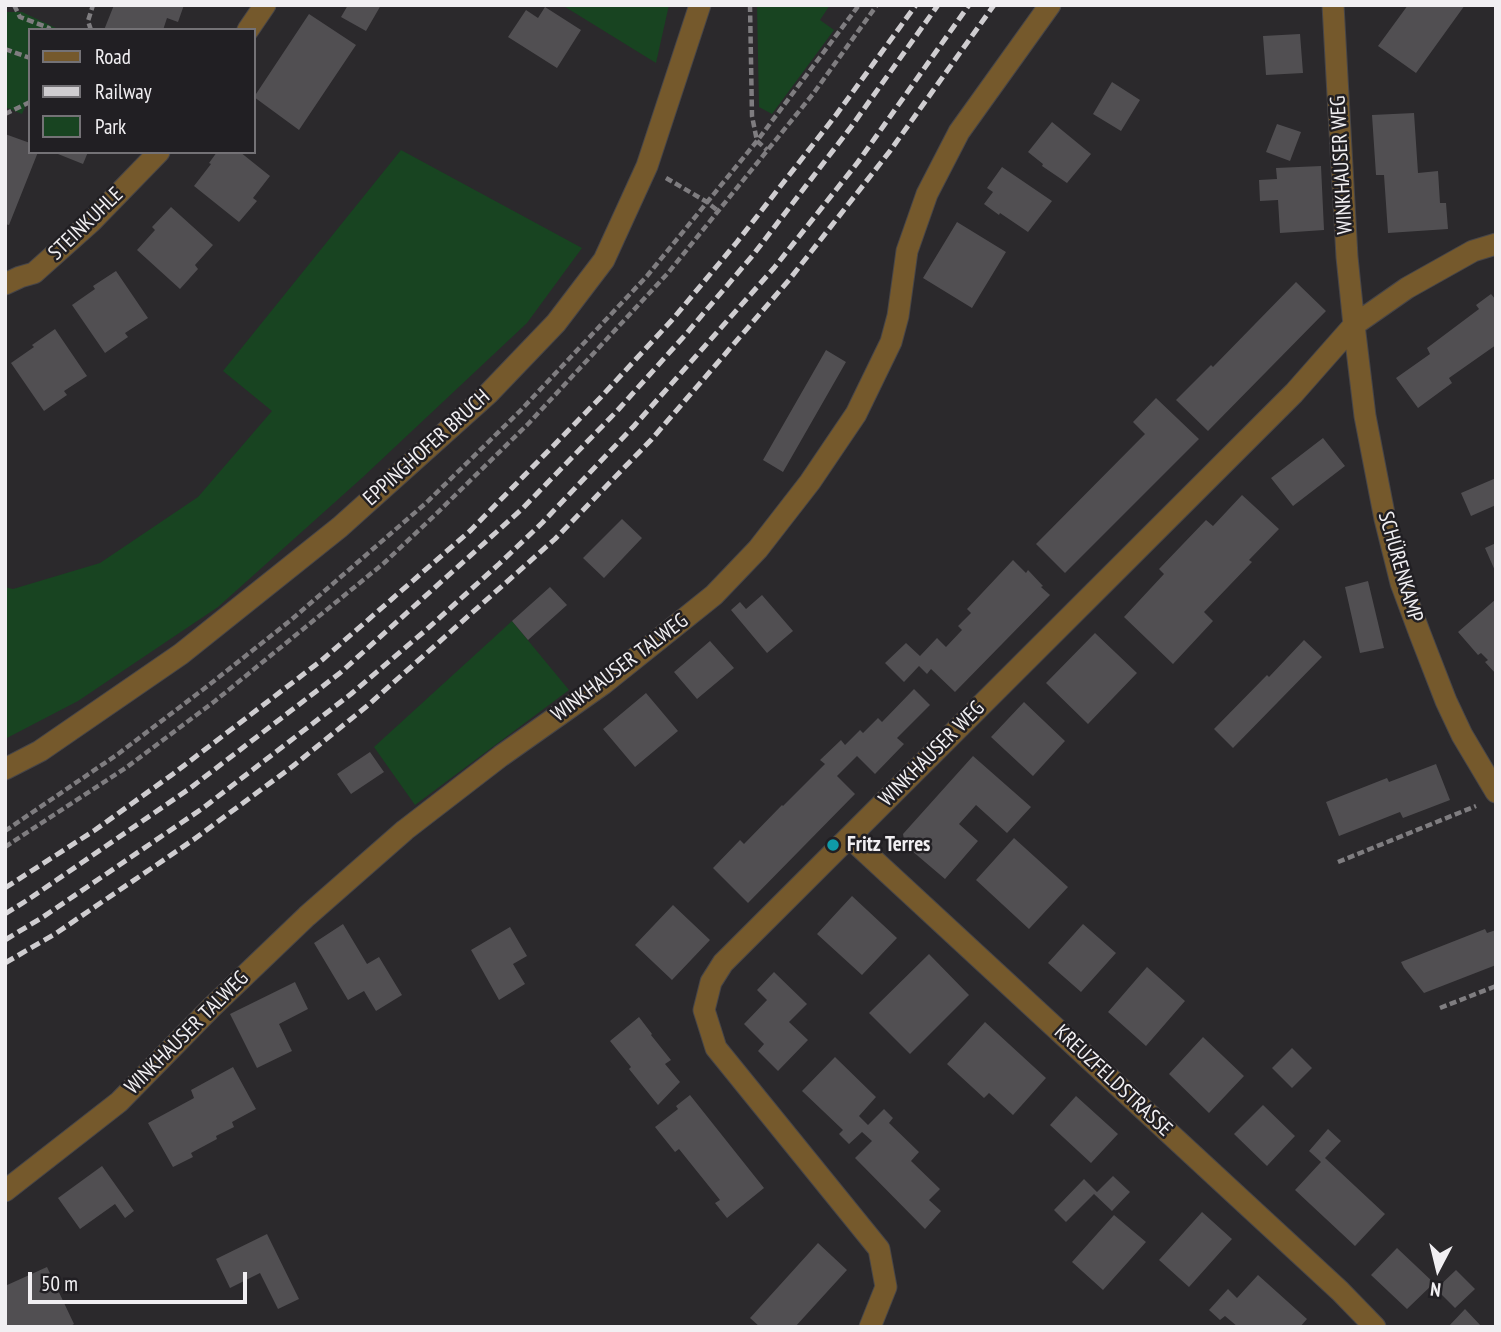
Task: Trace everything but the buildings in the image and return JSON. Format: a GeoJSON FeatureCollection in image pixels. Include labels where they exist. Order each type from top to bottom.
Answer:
{"type":"FeatureCollection","features":[{"type":"Feature","properties":{"kind":"street"},"geometry":{"type":"LineString","coordinates":[[249,28],[265,5]]}},
{"type":"Feature","properties":{"kind":"street","name":"EPPINGHOFER BRUCH"},"geometry":{"type":"LineString","coordinates":[[5,769],[40,751],[181,654],[340,527],[488,394],[556,323],[604,260],[647,166],[699,5]]}},
{"type":"Feature","properties":{"kind":"street","name":"WINKHAUSER TALWEG"},"geometry":{"type":"LineString","coordinates":[[5,1191],[119,1102],[212,1007],[307,916],[405,830],[501,756],[603,684],[714,595],[758,549],[810,482],[856,414],[891,342],[898,316],[907,251],[927,194],[959,132],[1050,5]]}},
{"type":"Feature","properties":{"kind":"street","name":"WINKHAUSER WEG"},"geometry":{"type":"LineString","coordinates":[[1333,5],[1347,257],[1354,325]]}},
{"type":"Feature","properties":{"kind":"street","name":"STEINKUHLE"},"geometry":{"type":"LineString","coordinates":[[5,284],[34,273],[91,222],[157,154]]}},
{"type":"Feature","properties":{"kind":"street","name":"WINKHAUSER WEG"},"geometry":{"type":"LineString","coordinates":[[870,1327],[886,1287],[878,1249],[716,1048],[704,1010],[711,982],[723,963],[1294,393],[1354,325],[1408,288],[1473,251],[1496,244]]}},
{"type":"Feature","properties":{"kind":"street","name":"SCHÜRENKAMP"},"geometry":{"type":"LineString","coordinates":[[1354,325],[1368,429],[1385,519],[1401,583],[1446,701],[1490,797]]}},
{"type":"Feature","properties":{"kind":"street","name":"KREUZFELDSTRASSE"},"geometry":{"type":"LineString","coordinates":[[849,837],[1340,1291],[1375,1327]]}},
{"type":"Feature","properties":{"kind":"path"},"geometry":{"type":"LineString","coordinates":[[14,5],[20,17],[49,28]]}},
{"type":"Feature","properties":{"kind":"path"},"geometry":{"type":"LineString","coordinates":[[90,28],[88,21],[93,5]]}},
{"type":"Feature","properties":{"kind":"path"},"geometry":{"type":"LineString","coordinates":[[750,5],[752,116],[757,141],[767,150]]}},
{"type":"Feature","properties":{"kind":"path"},"geometry":{"type":"LineString","coordinates":[[5,847],[127,767],[215,701],[384,563],[529,423],[668,273],[813,94],[877,5]]}},
{"type":"Feature","properties":{"kind":"path"},"geometry":{"type":"LineString","coordinates":[[5,49],[28,57]]}},
{"type":"Feature","properties":{"kind":"path"},"geometry":{"type":"LineString","coordinates":[[5,114],[28,103]]}},
{"type":"Feature","properties":{"kind":"path"},"geometry":{"type":"LineString","coordinates":[[647,166],[718,211]]}},
{"type":"Feature","properties":{"kind":"path"},"geometry":{"type":"LineString","coordinates":[[1338,862],[1490,797]]}},
{"type":"Feature","properties":{"kind":"path"},"geometry":{"type":"LineString","coordinates":[[1440,1008],[1496,986]]}},
{"type":"Feature","properties":{"kind":"green space"},"geometry":{"type":"Polygon","coordinates":[[[562,5],[669,5],[656,63],[562,5]]]}},
{"type":"Feature","properties":{"kind":"green space"},"geometry":{"type":"Polygon","coordinates":[[[757,5],[830,5],[820,20],[834,30],[772,114],[759,107],[757,5]]]}},
{"type":"Feature","properties":{"kind":"green space"},"geometry":{"type":"Polygon","coordinates":[[[7,12],[22,12],[56,28],[28,28],[28,100],[22,114],[5,107],[7,12]]]}},
{"type":"Feature","properties":{"kind":"green space"},"geometry":{"type":"Polygon","coordinates":[[[401,150],[582,248],[527,323],[363,477],[218,607],[78,701],[5,739],[5,587],[13,589],[100,563],[198,497],[272,411],[223,371],[401,150]]]}},
{"type":"Feature","properties":{"kind":"green space"},"geometry":{"type":"Polygon","coordinates":[[[512,621],[569,690],[415,805],[374,747],[512,621]]]}},
{"type":"Feature","properties":{"kind":"railway"},"geometry":{"type":"LineString","coordinates":[[5,888],[95,830],[173,774],[322,660],[471,530],[672,320],[836,115],[916,5]]}},
{"type":"Feature","properties":{"kind":"railway"},"geometry":{"type":"LineString","coordinates":[[5,914],[189,789],[340,673],[522,509],[617,411],[753,255],[851,127],[938,5]]}},
{"type":"Feature","properties":{"kind":"railway"},"geometry":{"type":"LineString","coordinates":[[5,940],[203,808],[351,694],[426,630],[542,523],[634,426],[774,268],[858,162],[969,5]]}},
{"type":"Feature","properties":{"kind":"railway"},"geometry":{"type":"LineString","coordinates":[[5,963],[55,934],[193,840],[293,766],[367,706],[555,539],[651,440],[789,280],[890,151],[994,5]]}},
{"type":"Feature","properties":{"kind":"place","name":"Fritz Terres"},"geometry":{"type":"Point","coordinates":[833,845]}}]}
